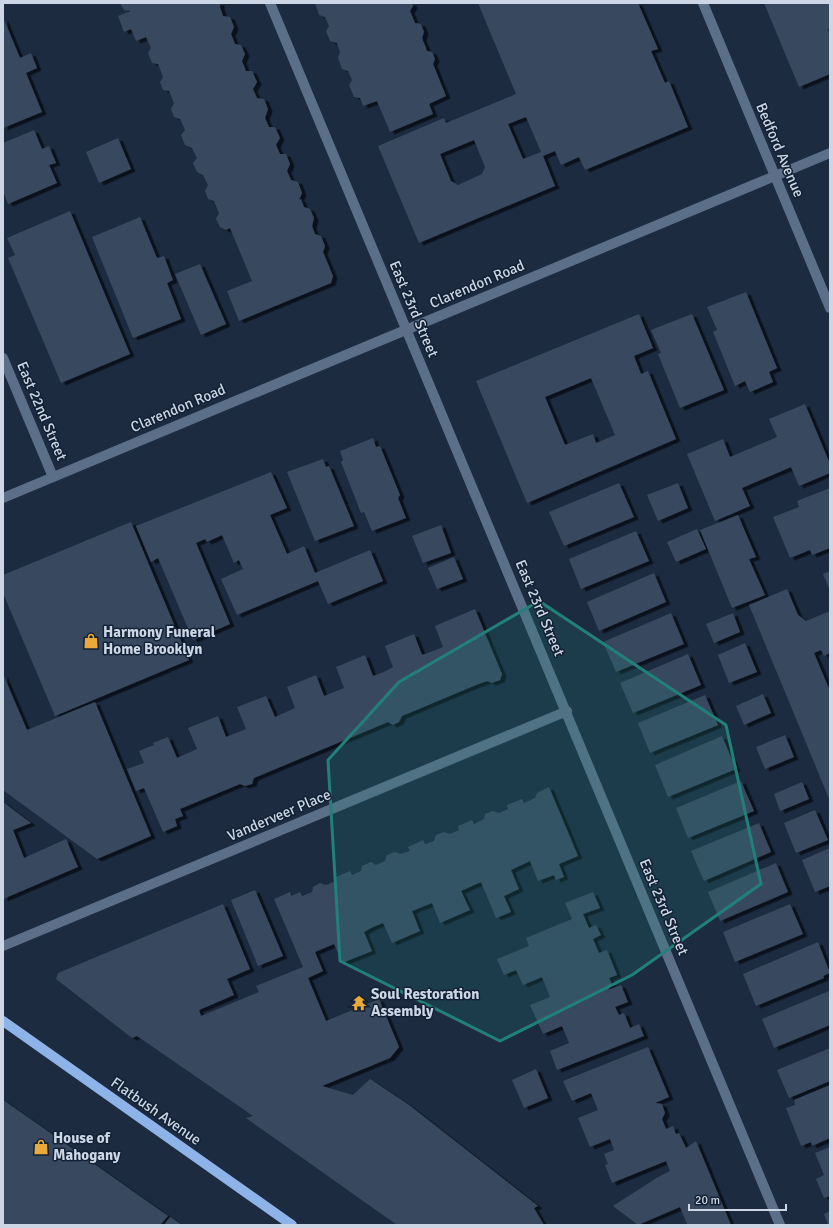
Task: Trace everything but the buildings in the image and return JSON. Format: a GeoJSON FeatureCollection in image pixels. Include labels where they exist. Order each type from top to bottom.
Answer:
{"type":"FeatureCollection","features":[{"type":"Feature","properties":{"kind":"main road","name":"Flatbush Avenue"},"geometry":{"type":"LineString","coordinates":[[3,1021],[292,1225]]}},
{"type":"Feature","properties":{"kind":"street","name":"East 23rd Street"},"geometry":{"type":"LineString","coordinates":[[270,3],[567,711],[780,1225]]}},
{"type":"Feature","properties":{"kind":"street","name":"Bedford Avenue"},"geometry":{"type":"LineString","coordinates":[[703,3],[830,308]]}},
{"type":"Feature","properties":{"kind":"street","name":"Clarendon Road"},"geometry":{"type":"LineString","coordinates":[[3,498],[830,153]]}},
{"type":"Feature","properties":{"kind":"street","name":"East 22nd Street"},"geometry":{"type":"LineString","coordinates":[[3,358],[53,477]]}},
{"type":"Feature","properties":{"kind":"street","name":"Vanderveer Place"},"geometry":{"type":"LineString","coordinates":[[3,946],[567,711]]}},
{"type":"Feature","properties":{"kind":"highlighted area"},"geometry":{"type":"Polygon","coordinates":[[[539,601],[726,725],[761,884],[632,975],[500,1041],[340,961],[328,760],[399,682],[539,601]]]}},
{"type":"Feature","properties":{"kind":"place","name":"Harmony Funeral Home Brooklyn"},"geometry":{"type":"Point","coordinates":[91,641]}},
{"type":"Feature","properties":{"kind":"place","name":"Soul Restoration Assembly"},"geometry":{"type":"Point","coordinates":[359,1003]}},
{"type":"Feature","properties":{"kind":"place","name":"House of Mahogany"},"geometry":{"type":"Point","coordinates":[41,1147]}}]}
